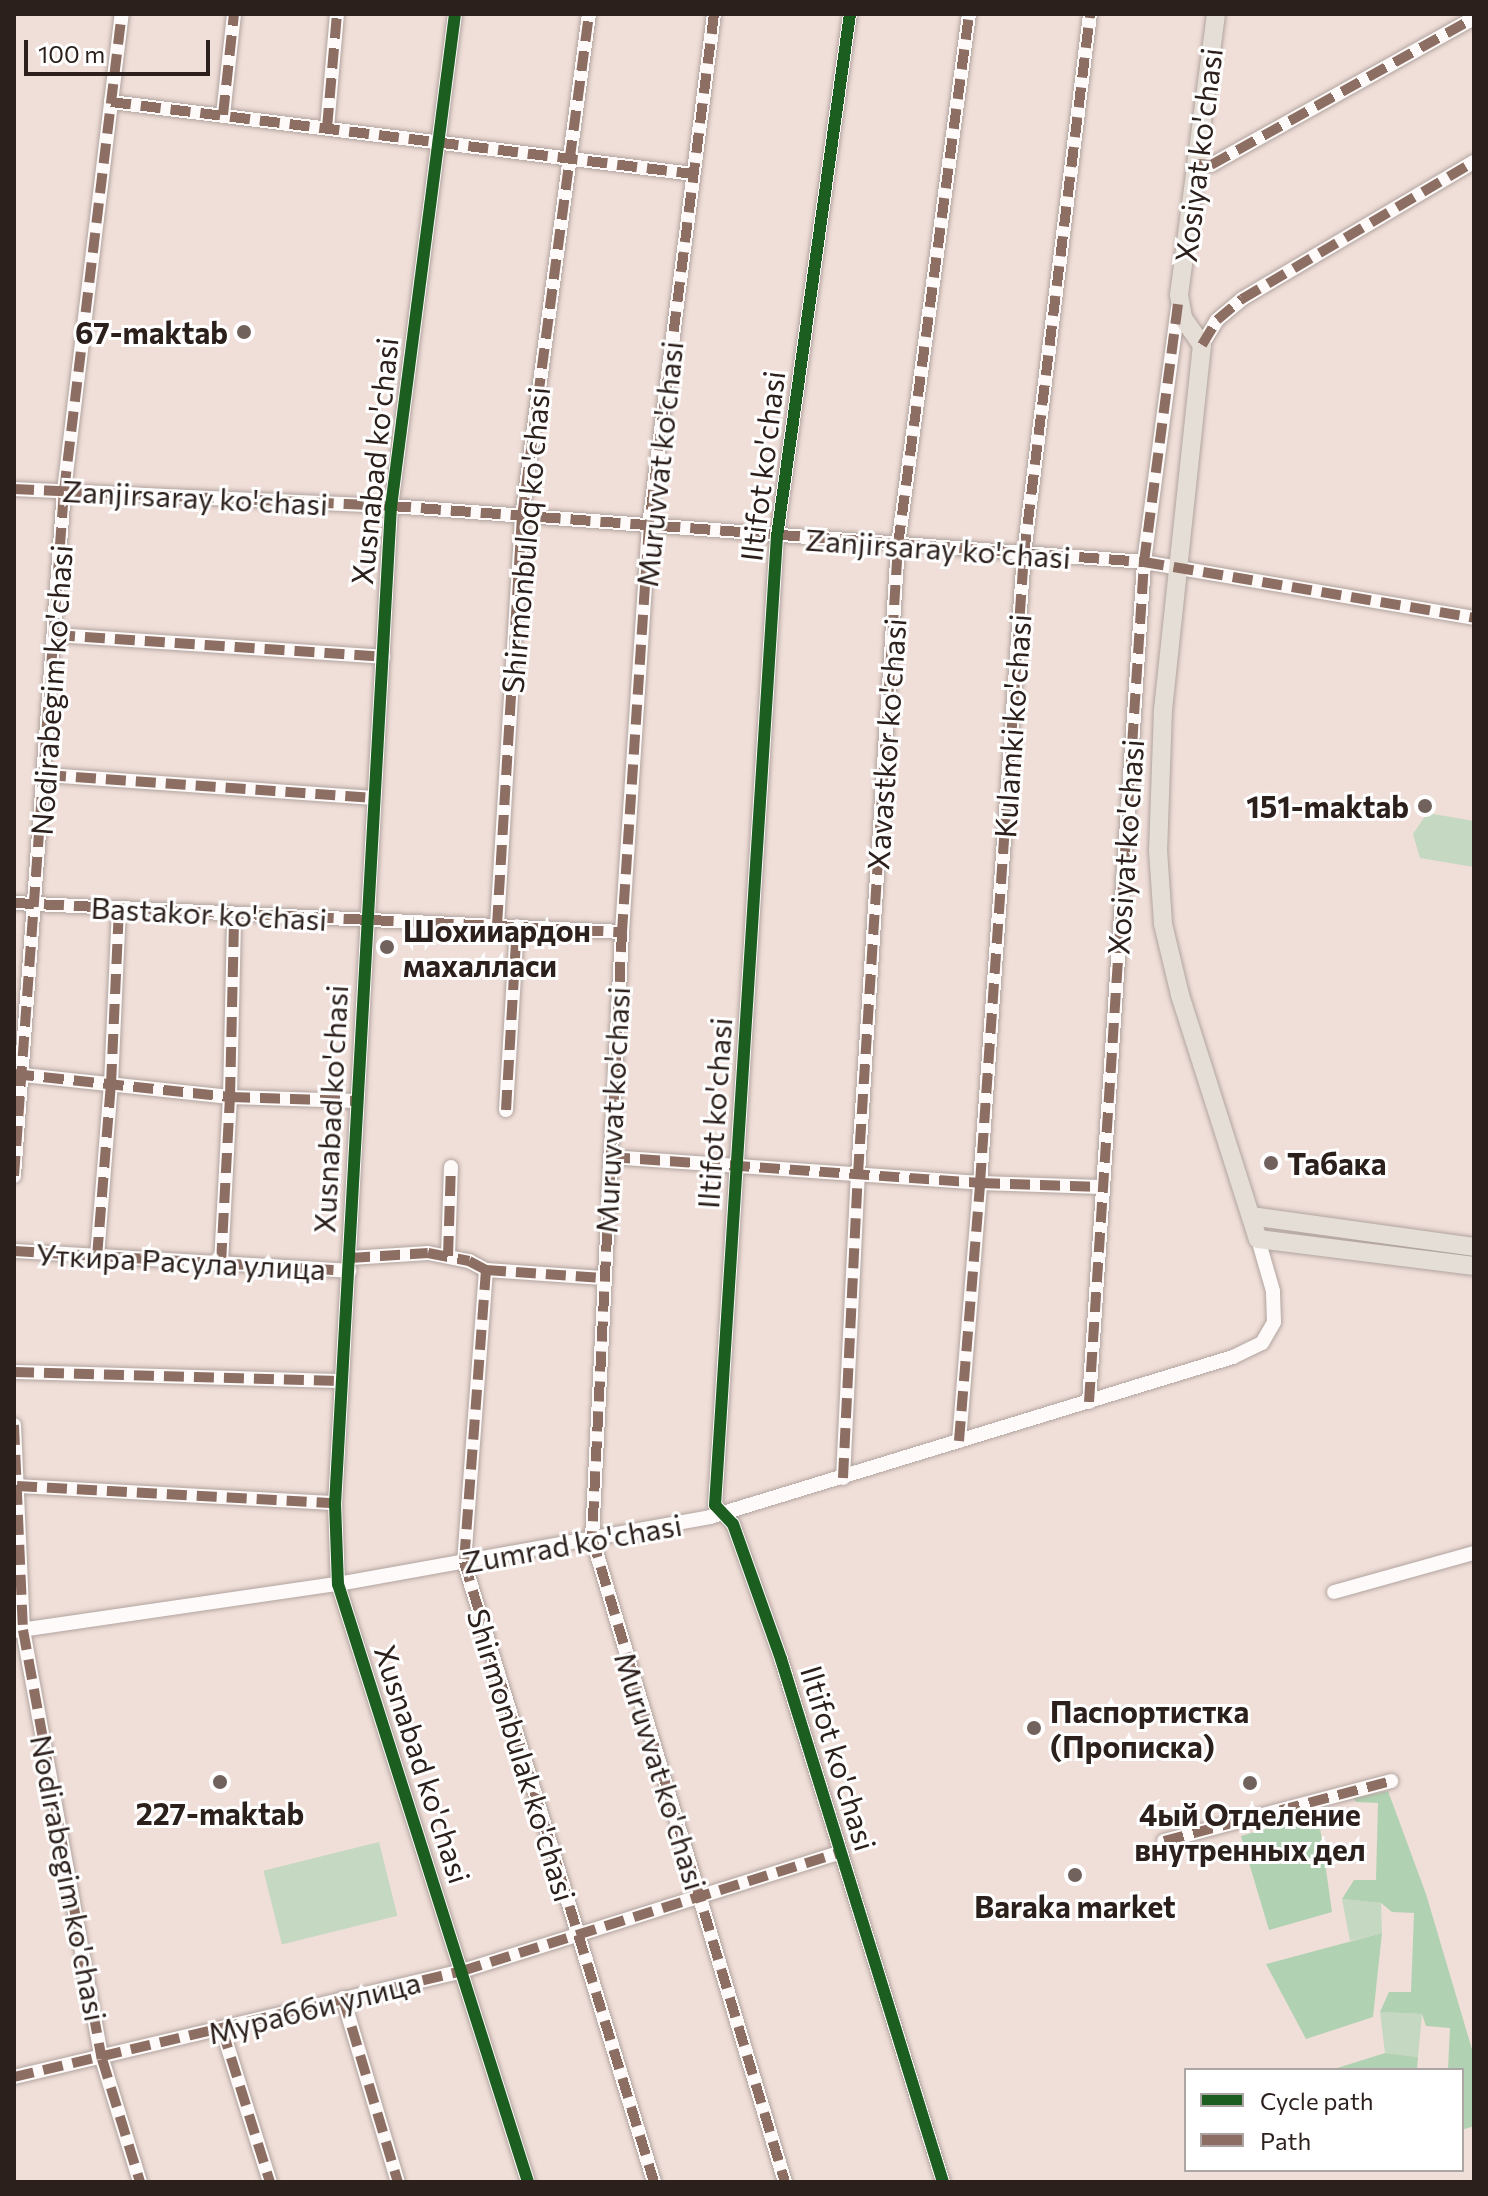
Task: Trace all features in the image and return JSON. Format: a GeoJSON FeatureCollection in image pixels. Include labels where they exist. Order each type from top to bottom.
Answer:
{"type":"FeatureCollection","features":[{"type":"Feature","properties":{"kind":"main road","name":"Xosiyat ko'chasi"},"geometry":{"type":"LineString","coordinates":[[1216,14],[1179,295],[1183,318],[1202,345],[1163,709],[1158,850],[1160,905],[1180,995],[1251,1216]]}},
{"type":"Feature","properties":{"kind":"main road","name":"Zumrad ko'chasi"},"geometry":{"type":"LineString","coordinates":[[1251,1216],[1258,1239]]}},
{"type":"Feature","properties":{"kind":"main road"},"geometry":{"type":"LineString","coordinates":[[1251,1216],[1474,1247]]}},
{"type":"Feature","properties":{"kind":"main road"},"geometry":{"type":"LineString","coordinates":[[1258,1239],[1474,1266]]}},
{"type":"Feature","properties":{"kind":"street","name":"Nodirabegim ko'chasi"},"geometry":{"type":"LineString","coordinates":[[14,1176],[16,1074],[36,905],[64,491],[122,14]]}},
{"type":"Feature","properties":{"kind":"street"},"geometry":{"type":"LineString","coordinates":[[223,115],[234,14]]}},
{"type":"Feature","properties":{"kind":"street"},"geometry":{"type":"LineString","coordinates":[[327,128],[337,14]]}},
{"type":"Feature","properties":{"kind":"street","name":"Xusnabad ko'chasi"},"geometry":{"type":"LineString","coordinates":[[455,14],[391,506],[355,1101],[335,1503],[338,1584],[528,2182]]}},
{"type":"Feature","properties":{"kind":"street","name":"Shirmonbuloq ko'chasi"},"geometry":{"type":"LineString","coordinates":[[497,925],[522,517],[589,14]]}},
{"type":"Feature","properties":{"kind":"street","name":"Muruvvat ko'chasi"},"geometry":{"type":"LineString","coordinates":[[714,14],[649,525],[622,932],[592,1538],[785,2182]]}},
{"type":"Feature","properties":{"kind":"street","name":"Iltifot ko'chasi"},"geometry":{"type":"LineString","coordinates":[[850,14],[777,536],[715,1505],[733,1524],[781,1659],[943,2182]]}},
{"type":"Feature","properties":{"kind":"street","name":"Xavastkor ko'chasi"},"geometry":{"type":"LineString","coordinates":[[843,1478],[858,1174],[898,545],[969,14]]}},
{"type":"Feature","properties":{"kind":"street","name":"Kulamki ko'chasi"},"geometry":{"type":"LineString","coordinates":[[959,1441],[1024,554],[1090,14]]}},
{"type":"Feature","properties":{"kind":"street"},"geometry":{"type":"LineString","coordinates":[[1197,164],[1211,165],[1474,18]]}},
{"type":"Feature","properties":{"kind":"street"},"geometry":{"type":"LineString","coordinates":[[111,102],[693,174]]}},
{"type":"Feature","properties":{"kind":"street"},"geometry":{"type":"LineString","coordinates":[[1202,345],[1217,320],[1242,299],[1474,162]]}},
{"type":"Feature","properties":{"kind":"street","name":"Xosiyat ko'chasi"},"geometry":{"type":"LineString","coordinates":[[1089,1402],[1144,562],[1179,295]]}},
{"type":"Feature","properties":{"kind":"street","name":"Zanjirsaray ko'chasi"},"geometry":{"type":"LineString","coordinates":[[14,489],[391,506],[1144,562],[1474,618]]}},
{"type":"Feature","properties":{"kind":"street"},"geometry":{"type":"LineString","coordinates":[[55,635],[383,657]]}},
{"type":"Feature","properties":{"kind":"street"},"geometry":{"type":"LineString","coordinates":[[46,775],[374,798]]}},
{"type":"Feature","properties":{"kind":"street","name":"Bastakor ko'chasi"},"geometry":{"type":"LineString","coordinates":[[14,903],[622,932]]}},
{"type":"Feature","properties":{"kind":"street"},"geometry":{"type":"LineString","coordinates":[[97,1257],[111,1084],[119,908]]}},
{"type":"Feature","properties":{"kind":"street"},"geometry":{"type":"LineString","coordinates":[[221,1263],[230,1097],[234,915]]}},
{"type":"Feature","properties":{"kind":"street"},"geometry":{"type":"LineString","coordinates":[[506,1110],[517,926]]}},
{"type":"Feature","properties":{"kind":"street"},"geometry":{"type":"LineString","coordinates":[[16,1074],[230,1097],[355,1101]]}},
{"type":"Feature","properties":{"kind":"street"},"geometry":{"type":"LineString","coordinates":[[610,1157],[980,1183],[1101,1187]]}},
{"type":"Feature","properties":{"kind":"street"},"geometry":{"type":"LineString","coordinates":[[448,1256],[451,1167]]}},
{"type":"Feature","properties":{"kind":"street","name":"Zumrad ko'chasi"},"geometry":{"type":"LineString","coordinates":[[18,1631],[338,1584],[724,1514],[1233,1357],[1262,1343],[1273,1327],[1276,1307],[1258,1239]]}},
{"type":"Feature","properties":{"kind":"street","name":"Уткира Расула улица"},"geometry":{"type":"LineString","coordinates":[[14,1251],[221,1263],[349,1264],[407,1252],[448,1256],[469,1261],[486,1270],[603,1278]]}},
{"type":"Feature","properties":{"kind":"street","name":"Shirmonbulak ko'chasi"},"geometry":{"type":"LineString","coordinates":[[486,1270],[464,1562],[576,1936],[654,2182]]}},
{"type":"Feature","properties":{"kind":"street"},"geometry":{"type":"LineString","coordinates":[[14,1372],[340,1381]]}},
{"type":"Feature","properties":{"kind":"street","name":"Nodirabegim ko'chasi"},"geometry":{"type":"LineString","coordinates":[[14,1425],[18,1631],[102,2059],[140,2182]]}},
{"type":"Feature","properties":{"kind":"street"},"geometry":{"type":"LineString","coordinates":[[17,1486],[335,1503]]}},
{"type":"Feature","properties":{"kind":"street"},"geometry":{"type":"LineString","coordinates":[[1334,1592],[1474,1553]]}},
{"type":"Feature","properties":{"kind":"street"},"geometry":{"type":"LineString","coordinates":[[1164,1841],[1391,1781]]}},
{"type":"Feature","properties":{"kind":"street","name":"Мурабби улица"},"geometry":{"type":"LineString","coordinates":[[14,2077],[102,2059],[462,1971],[841,1852]]}},
{"type":"Feature","properties":{"kind":"street"},"geometry":{"type":"LineString","coordinates":[[343,1998],[398,2182]]}},
{"type":"Feature","properties":{"kind":"street"},"geometry":{"type":"LineString","coordinates":[[222,2029],[270,2182]]}},
{"type":"Feature","properties":{"kind":"green space"},"geometry":{"type":"Polygon","coordinates":[[[1427,813],[1474,821],[1474,867],[1420,858],[1413,834],[1427,813]]]}},
{"type":"Feature","properties":{"kind":"green space"},"geometry":{"type":"Polygon","coordinates":[[[1388,1791],[1426,1894],[1474,2056],[1474,2126],[1464,2129],[1464,2068],[1448,2068],[1450,2028],[1426,2026],[1422,2014],[1380,2012],[1389,1992],[1411,1992],[1414,1913],[1392,1912],[1381,1903],[1342,1899],[1354,1880],[1376,1880],[1378,1803],[1356,1802],[1353,1798],[1388,1791]]]}},
{"type":"Feature","properties":{"kind":"green space"},"geometry":{"type":"Polygon","coordinates":[[[1318,1813],[1332,1912],[1269,1930],[1241,1836],[1318,1813]]]}},
{"type":"Feature","properties":{"kind":"green space"},"geometry":{"type":"Polygon","coordinates":[[[379,1842],[397,1916],[282,1945],[264,1871],[379,1842]]]}},
{"type":"Feature","properties":{"kind":"green space"},"geometry":{"type":"Polygon","coordinates":[[[1342,1899],[1381,1903],[1382,1933],[1350,1941],[1342,1899]]]}},
{"type":"Feature","properties":{"kind":"green space"},"geometry":{"type":"Polygon","coordinates":[[[1382,1933],[1373,2017],[1306,2039],[1266,1964],[1382,1933]]]}},
{"type":"Feature","properties":{"kind":"green space"},"geometry":{"type":"Polygon","coordinates":[[[1380,2012],[1422,2014],[1418,2057],[1385,2053],[1380,2012]]]}},
{"type":"Feature","properties":{"kind":"green space"},"geometry":{"type":"Polygon","coordinates":[[[1385,2053],[1418,2057],[1417,2068],[1337,2068],[1385,2053]]]}},
{"type":"Feature","properties":{"kind":"marked path"},"geometry":{"type":"LineString","coordinates":[[14,1176],[64,491],[122,14]]}},
{"type":"Feature","properties":{"kind":"marked path"},"geometry":{"type":"LineString","coordinates":[[223,115],[234,14]]}},
{"type":"Feature","properties":{"kind":"marked path"},"geometry":{"type":"LineString","coordinates":[[327,128],[337,14]]}},
{"type":"Feature","properties":{"kind":"marked path"},"geometry":{"type":"LineString","coordinates":[[497,925],[522,517],[589,14]]}},
{"type":"Feature","properties":{"kind":"marked path"},"geometry":{"type":"LineString","coordinates":[[714,14],[649,525],[622,932],[592,1538],[785,2182]]}},
{"type":"Feature","properties":{"kind":"marked path"},"geometry":{"type":"LineString","coordinates":[[843,1478],[858,1174],[898,545],[969,14]]}},
{"type":"Feature","properties":{"kind":"marked path"},"geometry":{"type":"LineString","coordinates":[[959,1441],[1024,554],[1090,14]]}},
{"type":"Feature","properties":{"kind":"marked path"},"geometry":{"type":"LineString","coordinates":[[1197,164],[1211,165],[1474,18]]}},
{"type":"Feature","properties":{"kind":"marked path"},"geometry":{"type":"LineString","coordinates":[[111,102],[693,174]]}},
{"type":"Feature","properties":{"kind":"marked path"},"geometry":{"type":"LineString","coordinates":[[1202,345],[1217,320],[1242,299],[1474,162]]}},
{"type":"Feature","properties":{"kind":"marked path"},"geometry":{"type":"LineString","coordinates":[[1089,1402],[1144,562],[1179,295]]}},
{"type":"Feature","properties":{"kind":"marked path"},"geometry":{"type":"LineString","coordinates":[[14,489],[391,506],[1144,562],[1474,618]]}},
{"type":"Feature","properties":{"kind":"marked path"},"geometry":{"type":"LineString","coordinates":[[55,635],[383,657]]}},
{"type":"Feature","properties":{"kind":"marked path"},"geometry":{"type":"LineString","coordinates":[[46,775],[374,798]]}},
{"type":"Feature","properties":{"kind":"marked path"},"geometry":{"type":"LineString","coordinates":[[14,903],[622,932]]}},
{"type":"Feature","properties":{"kind":"marked path"},"geometry":{"type":"LineString","coordinates":[[97,1257],[111,1084],[119,908]]}},
{"type":"Feature","properties":{"kind":"marked path"},"geometry":{"type":"LineString","coordinates":[[221,1263],[230,1097],[234,915]]}},
{"type":"Feature","properties":{"kind":"marked path"},"geometry":{"type":"LineString","coordinates":[[506,1110],[517,926]]}},
{"type":"Feature","properties":{"kind":"marked path"},"geometry":{"type":"LineString","coordinates":[[14,1074],[230,1097],[355,1101]]}},
{"type":"Feature","properties":{"kind":"marked path"},"geometry":{"type":"LineString","coordinates":[[610,1157],[980,1183],[1101,1187]]}},
{"type":"Feature","properties":{"kind":"marked path"},"geometry":{"type":"LineString","coordinates":[[448,1256],[451,1167]]}},
{"type":"Feature","properties":{"kind":"marked path"},"geometry":{"type":"LineString","coordinates":[[14,1251],[349,1271]]}},
{"type":"Feature","properties":{"kind":"marked path"},"geometry":{"type":"LineString","coordinates":[[350,1258],[428,1253],[469,1261],[486,1270],[603,1278]]}},
{"type":"Feature","properties":{"kind":"marked path"},"geometry":{"type":"LineString","coordinates":[[486,1270],[464,1562],[654,2182]]}},
{"type":"Feature","properties":{"kind":"marked path"},"geometry":{"type":"LineString","coordinates":[[14,1372],[340,1381]]}},
{"type":"Feature","properties":{"kind":"marked path"},"geometry":{"type":"LineString","coordinates":[[14,1425],[23,1630],[102,2059],[140,2182]]}},
{"type":"Feature","properties":{"kind":"marked path"},"geometry":{"type":"LineString","coordinates":[[17,1486],[335,1503]]}},
{"type":"Feature","properties":{"kind":"marked path"},"geometry":{"type":"LineString","coordinates":[[1164,1841],[1391,1781]]}},
{"type":"Feature","properties":{"kind":"marked path"},"geometry":{"type":"LineString","coordinates":[[14,2077],[462,1971],[841,1852]]}},
{"type":"Feature","properties":{"kind":"marked path"},"geometry":{"type":"LineString","coordinates":[[343,1998],[398,2182]]}},
{"type":"Feature","properties":{"kind":"marked path"},"geometry":{"type":"LineString","coordinates":[[222,2029],[270,2182]]}},
{"type":"Feature","properties":{"kind":"cycle path"},"geometry":{"type":"LineString","coordinates":[[455,14],[391,506],[335,1503],[338,1584],[528,2182]]}},
{"type":"Feature","properties":{"kind":"cycle path"},"geometry":{"type":"LineString","coordinates":[[850,14],[777,536],[715,1505],[733,1524],[781,1659],[943,2182]]}},
{"type":"Feature","properties":{"kind":"place","name":"67-maktab"},"geometry":{"type":"Point","coordinates":[244,332]}},
{"type":"Feature","properties":{"kind":"place","name":"151-maktab"},"geometry":{"type":"Point","coordinates":[1425,806]}},
{"type":"Feature","properties":{"kind":"place","name":"Шохииардон махалласи"},"geometry":{"type":"Point","coordinates":[387,947]}},
{"type":"Feature","properties":{"kind":"place","name":"Табака"},"geometry":{"type":"Point","coordinates":[1271,1163]}},
{"type":"Feature","properties":{"kind":"place","name":"Паспортистка (Прописка)"},"geometry":{"type":"Point","coordinates":[1034,1728]}},
{"type":"Feature","properties":{"kind":"place","name":"227-maktab"},"geometry":{"type":"Point","coordinates":[220,1782]}},
{"type":"Feature","properties":{"kind":"place","name":"4ый Отделение внутренных дел"},"geometry":{"type":"Point","coordinates":[1250,1783]}},
{"type":"Feature","properties":{"kind":"place","name":"Baraka market"},"geometry":{"type":"Point","coordinates":[1075,1875]}}]}
